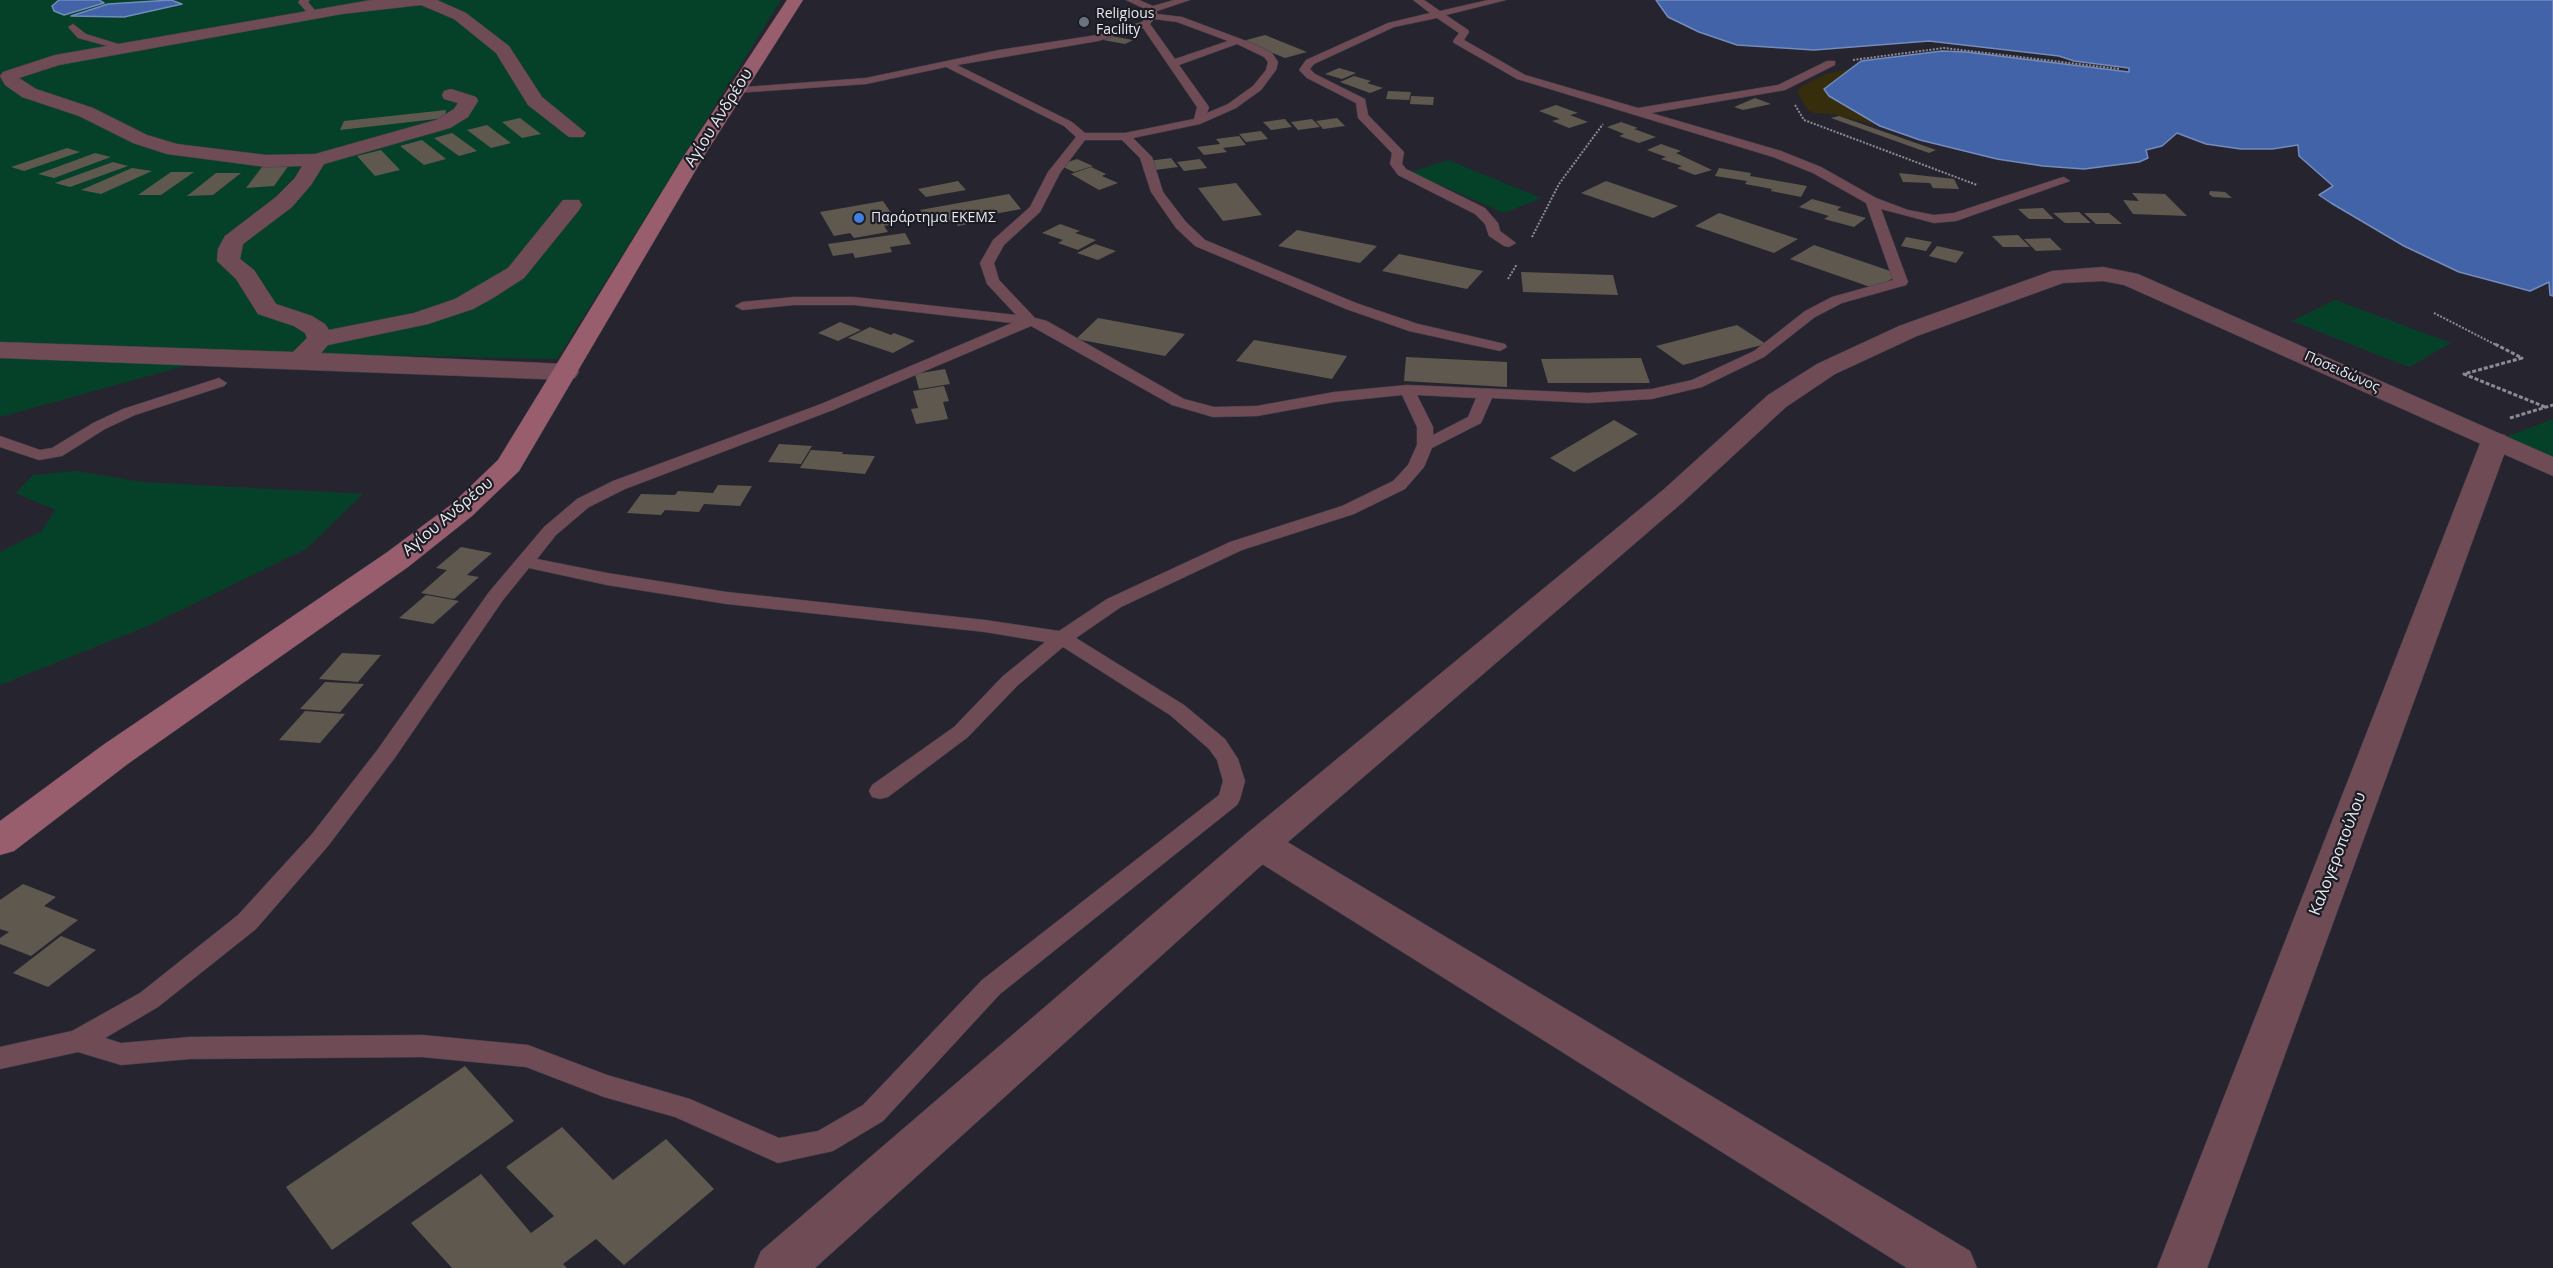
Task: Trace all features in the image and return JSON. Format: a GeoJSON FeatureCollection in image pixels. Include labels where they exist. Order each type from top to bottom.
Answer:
{"type":"FeatureCollection","features":[{"type":"Feature","properties":{"kind":"main road","name":"Αγίου Ανδρέου"},"geometry":{"type":"LineString","coordinates":[[0,841],[116,754],[397,560],[462,510],[509,465],[736,90],[795,0]]}},
{"type":"Feature","properties":{"kind":"street"},"geometry":{"type":"LineString","coordinates":[[451,95],[468,101],[461,113],[444,124],[316,160],[266,161],[174,150],[140,139],[86,112],[29,93],[11,81],[9,76],[55,60],[126,48],[310,7],[410,0],[434,4],[467,21],[503,50],[535,101],[576,134]]}},
{"type":"Feature","properties":{"kind":"street"},"geometry":{"type":"LineString","coordinates":[[316,160],[304,181],[284,202],[233,241],[229,249],[229,261],[246,275],[267,309],[303,321],[316,329],[320,339]]}},
{"type":"Feature","properties":{"kind":"street"},"geometry":{"type":"LineString","coordinates":[[300,360],[320,339],[419,318],[471,301],[516,273],[571,205]]}},
{"type":"Feature","properties":{"kind":"street","name":"Ποσειδώνος"},"geometry":{"type":"LineString","coordinates":[[780,1268],[1260,844],[1672,496],[1777,401],[1826,369],[1908,331],[2060,276],[2103,274],[2130,279],[2553,467]]}},
{"type":"Feature","properties":{"kind":"street"},"geometry":{"type":"LineString","coordinates":[[0,350],[566,372]]}},
{"type":"Feature","properties":{"kind":"street","name":"Καλογεροπούλου"},"geometry":{"type":"LineString","coordinates":[[2182,1268],[2495,441]]}},
{"type":"Feature","properties":{"kind":"street"},"geometry":{"type":"LineString","coordinates":[[1260,844],[1952,1268]]}},
{"type":"Feature","properties":{"kind":"lane"},"geometry":{"type":"LineString","coordinates":[[1131,0],[1150,16],[1172,64],[1203,107],[1199,120]]}},
{"type":"Feature","properties":{"kind":"lane"},"geometry":{"type":"LineString","coordinates":[[736,90],[866,81],[947,64],[1098,38],[1185,0]]}},
{"type":"Feature","properties":{"kind":"lane"},"geometry":{"type":"LineString","coordinates":[[1418,0],[1464,32],[1458,40],[1521,77],[1777,154],[1817,170],[1872,201],[1905,213],[1934,219],[1956,217],[2064,181]]}},
{"type":"Feature","properties":{"kind":"lane"},"geometry":{"type":"LineString","coordinates":[[1501,0],[1391,25],[1310,62],[1304,70],[1311,76],[1361,101],[1362,116],[1398,153],[1396,164],[1402,172],[1480,211],[1491,223],[1494,233],[1509,243]]}},
{"type":"Feature","properties":{"kind":"lane"},"geometry":{"type":"LineString","coordinates":[[947,64],[1068,124],[1082,137],[1125,136],[1199,120],[1232,106],[1257,88],[1271,70],[1273,62],[1268,56],[1237,41],[1179,19],[1150,16]]}},
{"type":"Feature","properties":{"kind":"lane"},"geometry":{"type":"LineString","coordinates":[[1180,30],[1197,26]]}},
{"type":"Feature","properties":{"kind":"lane"},"geometry":{"type":"LineString","coordinates":[[73,27],[82,36],[126,48]]}},
{"type":"Feature","properties":{"kind":"lane"},"geometry":{"type":"LineString","coordinates":[[1172,64],[1237,41]]}},
{"type":"Feature","properties":{"kind":"lane"},"geometry":{"type":"LineString","coordinates":[[1638,111],[1781,88],[1831,63]]}},
{"type":"Feature","properties":{"kind":"lane"},"geometry":{"type":"LineString","coordinates":[[1125,136],[1146,157],[1157,192],[1181,225],[1200,243],[1351,306],[1414,328],[1500,347]]}},
{"type":"Feature","properties":{"kind":"lane"},"geometry":{"type":"LineString","coordinates":[[1030,321],[992,281],[987,263],[998,243],[1035,209],[1054,172],[1082,137]]}},
{"type":"Feature","properties":{"kind":"lane"},"geometry":{"type":"LineString","coordinates":[[742,306],[794,301],[846,301],[1030,321],[1042,324],[1178,402],[1213,412],[1257,411],[1334,397],[1407,390],[1588,398],[1652,394],[1697,384],[1759,354],[1810,314],[1837,300],[1900,282],[1872,201]]}},
{"type":"Feature","properties":{"kind":"lane"},"geometry":{"type":"LineString","coordinates":[[0,1058],[78,1041],[149,1000],[247,922],[320,840],[386,754],[496,596],[550,531],[584,503],[619,485],[827,407],[1030,321]]}},
{"type":"Feature","properties":{"kind":"lane"},"geometry":{"type":"LineString","coordinates":[[0,441],[39,455],[56,452],[74,444],[99,426],[129,412],[219,383]]}},
{"type":"Feature","properties":{"kind":"lane"},"geometry":{"type":"LineString","coordinates":[[880,790],[961,732],[1010,681],[1062,638],[1114,603],[1236,546],[1348,510],[1399,485],[1416,467],[1425,445],[1425,427],[1407,390]]}},
{"type":"Feature","properties":{"kind":"lane"},"geometry":{"type":"LineString","coordinates":[[1425,445],[1475,420],[1486,393]]}},
{"type":"Feature","properties":{"kind":"lane"},"geometry":{"type":"LineString","coordinates":[[78,1041],[121,1054],[190,1048],[422,1046],[528,1056],[604,1086],[680,1107],[778,1150],[823,1142],[873,1113],[991,987],[1229,799],[1234,781],[1227,759],[1217,744],[1177,710],[1062,638],[985,626],[727,597],[607,579],[526,562]]}},
{"type":"Feature","properties":{"kind":"path"},"geometry":{"type":"LineString","coordinates":[[1831,63],[1944,48],[2120,69]]}},
{"type":"Feature","properties":{"kind":"path"},"geometry":{"type":"LineString","coordinates":[[1781,88],[1804,120],[1977,185],[2027,192]]}},
{"type":"Feature","properties":{"kind":"path"},"geometry":{"type":"LineString","coordinates":[[1531,237],[1559,184],[1594,135],[1620,105]]}},
{"type":"Feature","properties":{"kind":"path"},"geometry":{"type":"LineString","coordinates":[[1508,279],[1520,258]]}},
{"type":"Feature","properties":{"kind":"path"},"geometry":{"type":"LineString","coordinates":[[2434,313],[2522,358],[2464,374],[2545,407]]}},
{"type":"Feature","properties":{"kind":"green space"},"geometry":{"type":"Polygon","coordinates":[[[0,0],[781,0],[557,359],[235,352],[0,417],[0,0]]]}},
{"type":"Feature","properties":{"kind":"green space"},"geometry":{"type":"Polygon","coordinates":[[[1448,160],[1541,198],[1504,213],[1411,172],[1448,160]]]}},
{"type":"Feature","properties":{"kind":"green space"},"geometry":{"type":"Polygon","coordinates":[[[2335,300],[2451,343],[2409,367],[2292,321],[2335,300]]]}},
{"type":"Feature","properties":{"kind":"green space"},"geometry":{"type":"Polygon","coordinates":[[[2553,419],[2553,467],[2495,441],[2553,419]]]}},
{"type":"Feature","properties":{"kind":"green space"},"geometry":{"type":"Polygon","coordinates":[[[76,471],[142,482],[363,494],[306,549],[150,625],[0,685],[0,552],[42,531],[55,510],[16,493],[33,475],[76,471]]]}},
{"type":"Feature","properties":{"kind":"sand"},"geometry":{"type":"Polygon","coordinates":[[[1849,69],[1824,89],[1838,102],[1880,126],[1833,114],[1814,113],[1808,110],[1797,92],[1802,86],[1826,74],[1849,69]]]}},
{"type":"Feature","properties":{"kind":"water"},"geometry":{"type":"Polygon","coordinates":[[[59,0],[99,0],[104,3],[64,15],[54,11],[52,6],[59,0]]]}},
{"type":"Feature","properties":{"kind":"water"},"geometry":{"type":"Polygon","coordinates":[[[171,0],[182,4],[124,17],[71,16],[108,4],[171,0]]]}},
{"type":"Feature","properties":{"kind":"water"},"geometry":{"type":"Polygon","coordinates":[[[1656,0],[2553,0],[2553,296],[2550,295],[2549,282],[2530,291],[2459,272],[2404,246],[2331,203],[2319,195],[2333,186],[2299,156],[2298,145],[2272,149],[2241,149],[2206,144],[2177,133],[2162,146],[2146,150],[2148,158],[2139,162],[2084,169],[2043,166],[1997,159],[1920,140],[1880,126],[1829,96],[1824,89],[1861,61],[1942,51],[2129,72],[2129,68],[2074,61],[2059,56],[1929,41],[1814,50],[1737,45],[1699,32],[1668,17],[1656,0]]]}},
{"type":"Feature","properties":{"kind":"building"},"geometry":{"type":"Polygon","coordinates":[[[1265,35],[1307,52],[1285,58],[1243,41],[1265,35]]]}},
{"type":"Feature","properties":{"kind":"building"},"geometry":{"type":"Polygon","coordinates":[[[1111,36],[1133,40],[1125,44],[1103,40],[1111,36]]]}},
{"type":"Feature","properties":{"kind":"building"},"geometry":{"type":"Polygon","coordinates":[[[1339,68],[1356,73],[1342,79],[1325,74],[1339,68]]]}},
{"type":"Feature","properties":{"kind":"building"},"geometry":{"type":"Polygon","coordinates":[[[1354,76],[1371,81],[1367,83],[1383,88],[1370,93],[1340,82],[1354,76]]]}},
{"type":"Feature","properties":{"kind":"building"},"geometry":{"type":"Polygon","coordinates":[[[1388,91],[1411,92],[1409,100],[1386,99],[1388,91]]]}},
{"type":"Feature","properties":{"kind":"building"},"geometry":{"type":"Polygon","coordinates":[[[1411,96],[1434,97],[1433,105],[1410,104],[1411,96]]]}},
{"type":"Feature","properties":{"kind":"building"},"geometry":{"type":"Polygon","coordinates":[[[1755,98],[1771,104],[1743,110],[1734,107],[1755,98]]]}},
{"type":"Feature","properties":{"kind":"building"},"geometry":{"type":"Polygon","coordinates":[[[1556,105],[1578,113],[1570,115],[1588,122],[1569,128],[1552,121],[1560,119],[1539,111],[1556,105]]]}},
{"type":"Feature","properties":{"kind":"building"},"geometry":{"type":"Polygon","coordinates":[[[446,110],[445,118],[340,130],[344,121],[446,110]]]}},
{"type":"Feature","properties":{"kind":"building"},"geometry":{"type":"Polygon","coordinates":[[[1839,116],[1936,150],[1929,153],[1831,118],[1839,116]]]}},
{"type":"Feature","properties":{"kind":"building"},"geometry":{"type":"Polygon","coordinates":[[[520,118],[541,134],[522,138],[502,122],[520,118]]]}},
{"type":"Feature","properties":{"kind":"building"},"geometry":{"type":"Polygon","coordinates":[[[1337,118],[1345,126],[1323,129],[1316,121],[1337,118]]]}},
{"type":"Feature","properties":{"kind":"building"},"geometry":{"type":"Polygon","coordinates":[[[1285,119],[1292,127],[1271,130],[1263,122],[1285,119]]]}},
{"type":"Feature","properties":{"kind":"building"},"geometry":{"type":"Polygon","coordinates":[[[1312,119],[1320,127],[1298,130],[1291,122],[1312,119]]]}},
{"type":"Feature","properties":{"kind":"building"},"geometry":{"type":"Polygon","coordinates":[[[1621,122],[1656,137],[1639,143],[1619,136],[1624,134],[1607,127],[1621,122]]]}},
{"type":"Feature","properties":{"kind":"building"},"geometry":{"type":"Polygon","coordinates":[[[487,125],[511,143],[491,148],[467,130],[487,125]]]}},
{"type":"Feature","properties":{"kind":"building"},"geometry":{"type":"Polygon","coordinates":[[[1261,131],[1268,139],[1246,142],[1239,134],[1261,131]]]}},
{"type":"Feature","properties":{"kind":"building"},"geometry":{"type":"Polygon","coordinates":[[[452,133],[477,151],[459,156],[434,138],[452,133]]]}},
{"type":"Feature","properties":{"kind":"building"},"geometry":{"type":"Polygon","coordinates":[[[1239,136],[1246,145],[1223,148],[1227,152],[1204,155],[1197,147],[1220,144],[1216,139],[1239,136]]]}},
{"type":"Feature","properties":{"kind":"building"},"geometry":{"type":"Polygon","coordinates":[[[422,140],[446,159],[424,165],[400,146],[422,140]]]}},
{"type":"Feature","properties":{"kind":"building"},"geometry":{"type":"Polygon","coordinates":[[[1661,144],[1681,151],[1676,153],[1712,170],[1695,175],[1677,168],[1682,166],[1661,159],[1666,157],[1647,150],[1661,144]]]}},
{"type":"Feature","properties":{"kind":"building"},"geometry":{"type":"Polygon","coordinates":[[[67,148],[80,152],[24,171],[11,167],[67,148]]]}},
{"type":"Feature","properties":{"kind":"building"},"geometry":{"type":"Polygon","coordinates":[[[381,150],[400,170],[375,176],[357,156],[381,150]]]}},
{"type":"Feature","properties":{"kind":"building"},"geometry":{"type":"Polygon","coordinates":[[[95,153],[111,157],[54,178],[38,174],[95,153]]]}},
{"type":"Feature","properties":{"kind":"building"},"geometry":{"type":"Polygon","coordinates":[[[1171,158],[1178,167],[1155,170],[1148,161],[1171,158]]]}},
{"type":"Feature","properties":{"kind":"building"},"geometry":{"type":"Polygon","coordinates":[[[1077,159],[1093,166],[1074,172],[1059,165],[1077,159]]]}},
{"type":"Feature","properties":{"kind":"building"},"geometry":{"type":"Polygon","coordinates":[[[1200,159],[1207,168],[1184,171],[1177,162],[1200,159]]]}},
{"type":"Feature","properties":{"kind":"building"},"geometry":{"type":"Polygon","coordinates":[[[113,162],[128,166],[70,187],[55,183],[113,162]]]}},
{"type":"Feature","properties":{"kind":"building"},"geometry":{"type":"Polygon","coordinates":[[[289,165],[274,186],[246,188],[262,167],[289,165]]]}},
{"type":"Feature","properties":{"kind":"building"},"geometry":{"type":"Polygon","coordinates":[[[1091,167],[1106,174],[1102,176],[1118,183],[1099,190],[1071,174],[1091,167]]]}},
{"type":"Feature","properties":{"kind":"building"},"geometry":{"type":"Polygon","coordinates":[[[132,168],[152,171],[101,194],[81,190],[132,168]]]}},
{"type":"Feature","properties":{"kind":"building"},"geometry":{"type":"Polygon","coordinates":[[[1719,168],[1807,186],[1801,197],[1771,191],[1772,189],[1745,184],[1747,181],[1715,176],[1719,168]]]}},
{"type":"Feature","properties":{"kind":"building"},"geometry":{"type":"Polygon","coordinates":[[[171,172],[194,172],[161,195],[138,195],[171,172]]]}},
{"type":"Feature","properties":{"kind":"building"},"geometry":{"type":"Polygon","coordinates":[[[216,173],[241,173],[213,195],[187,196],[216,173]]]}},
{"type":"Feature","properties":{"kind":"building"},"geometry":{"type":"Polygon","coordinates":[[[1899,173],[1954,179],[1959,189],[1933,188],[1930,183],[1903,182],[1899,173]]]}},
{"type":"Feature","properties":{"kind":"building"},"geometry":{"type":"Polygon","coordinates":[[[958,181],[966,190],[926,197],[918,189],[958,181]]]}},
{"type":"Feature","properties":{"kind":"building"},"geometry":{"type":"Polygon","coordinates":[[[1606,181],[1678,206],[1653,218],[1581,193],[1606,181]]]}},
{"type":"Feature","properties":{"kind":"building"},"geometry":{"type":"Polygon","coordinates":[[[1236,183],[1262,215],[1223,221],[1198,188],[1236,183]]]}},
{"type":"Feature","properties":{"kind":"building"},"geometry":{"type":"Polygon","coordinates":[[[2210,191],[2225,192],[2232,198],[2213,197],[2209,194],[2210,191]]]}},
{"type":"Feature","properties":{"kind":"building"},"geometry":{"type":"Polygon","coordinates":[[[2132,193],[2165,194],[2187,216],[2133,214],[2123,200],[2139,201],[2132,193]]]}},
{"type":"Feature","properties":{"kind":"building"},"geometry":{"type":"Polygon","coordinates":[[[1009,194],[1021,209],[978,217],[982,221],[958,226],[954,221],[932,225],[920,210],[1009,194]]]}},
{"type":"Feature","properties":{"kind":"building"},"geometry":{"type":"Polygon","coordinates":[[[1812,199],[1841,207],[1837,210],[1866,218],[1854,227],[1824,219],[1829,216],[1799,207],[1812,199]]]}},
{"type":"Feature","properties":{"kind":"building","name":"Παράρτημα ΕΚΕΜΣ"},"geometry":{"type":"Polygon","coordinates":[[[883,201],[898,223],[884,226],[888,232],[854,238],[850,233],[834,236],[820,212],[883,201]]]}},
{"type":"Feature","properties":{"kind":"building"},"geometry":{"type":"Polygon","coordinates":[[[2043,208],[2054,219],[2029,219],[2018,209],[2043,208]]]}},
{"type":"Feature","properties":{"kind":"building"},"geometry":{"type":"Polygon","coordinates":[[[2079,212],[2091,223],[2065,223],[2053,213],[2079,212]]]}},
{"type":"Feature","properties":{"kind":"building"},"geometry":{"type":"Polygon","coordinates":[[[1719,213],[1798,239],[1774,253],[1695,226],[1719,213]]]}},
{"type":"Feature","properties":{"kind":"building"},"geometry":{"type":"Polygon","coordinates":[[[2084,213],[2109,213],[2122,224],[2096,224],[2084,213]]]}},
{"type":"Feature","properties":{"kind":"building"},"geometry":{"type":"Polygon","coordinates":[[[1060,224],[1080,231],[1075,233],[1096,240],[1078,250],[1058,243],[1063,240],[1042,233],[1060,224]]]}},
{"type":"Feature","properties":{"kind":"building"},"geometry":{"type":"Polygon","coordinates":[[[1297,230],[1377,246],[1360,263],[1278,246],[1297,230]]]}},
{"type":"Feature","properties":{"kind":"building"},"geometry":{"type":"Polygon","coordinates":[[[905,233],[911,244],[890,247],[892,252],[855,258],[853,253],[833,256],[828,244],[905,233]]]}},
{"type":"Feature","properties":{"kind":"building"},"geometry":{"type":"Polygon","coordinates":[[[2018,235],[2030,247],[2003,247],[1992,236],[2018,235]]]}},
{"type":"Feature","properties":{"kind":"building"},"geometry":{"type":"Polygon","coordinates":[[[1906,237],[1932,242],[1926,251],[1901,246],[1906,237]]]}},
{"type":"Feature","properties":{"kind":"building"},"geometry":{"type":"Polygon","coordinates":[[[2050,238],[2062,250],[2036,251],[2024,239],[2050,238]]]}},
{"type":"Feature","properties":{"kind":"building"},"geometry":{"type":"Polygon","coordinates":[[[1095,244],[1116,251],[1098,260],[1077,253],[1095,244]]]}},
{"type":"Feature","properties":{"kind":"building"},"geometry":{"type":"Polygon","coordinates":[[[1814,245],[1899,274],[1876,289],[1790,259],[1814,245]]]}},
{"type":"Feature","properties":{"kind":"building"},"geometry":{"type":"Polygon","coordinates":[[[1937,246],[1964,252],[1956,263],[1929,256],[1937,246]]]}},
{"type":"Feature","properties":{"kind":"building"},"geometry":{"type":"Polygon","coordinates":[[[1399,254],[1483,271],[1467,289],[1382,271],[1399,254]]]}},
{"type":"Feature","properties":{"kind":"building"},"geometry":{"type":"Polygon","coordinates":[[[1521,272],[1613,275],[1618,295],[1523,292],[1521,272]]]}},
{"type":"Feature","properties":{"kind":"building"},"geometry":{"type":"Polygon","coordinates":[[[1098,318],[1185,334],[1165,356],[1076,339],[1098,318]]]}},
{"type":"Feature","properties":{"kind":"building"},"geometry":{"type":"Polygon","coordinates":[[[840,322],[861,330],[838,341],[818,333],[840,322]]]}},
{"type":"Feature","properties":{"kind":"building"},"geometry":{"type":"Polygon","coordinates":[[[1737,325],[1766,344],[1683,365],[1656,346],[1737,325]]]}},
{"type":"Feature","properties":{"kind":"building"},"geometry":{"type":"Polygon","coordinates":[[[870,327],[915,341],[893,353],[848,338],[870,327]]]}},
{"type":"Feature","properties":{"kind":"building"},"geometry":{"type":"Polygon","coordinates":[[[1254,340],[1347,356],[1332,379],[1236,361],[1254,340]]]}},
{"type":"Feature","properties":{"kind":"building"},"geometry":{"type":"Polygon","coordinates":[[[1406,357],[1507,362],[1507,387],[1404,381],[1406,357]]]}},
{"type":"Feature","properties":{"kind":"building"},"geometry":{"type":"Polygon","coordinates":[[[1641,358],[1650,383],[1548,383],[1541,359],[1641,358]]]}},
{"type":"Feature","properties":{"kind":"building"},"geometry":{"type":"Polygon","coordinates":[[[945,369],[950,384],[919,389],[915,374],[945,369]]]}},
{"type":"Feature","properties":{"kind":"building"},"geometry":{"type":"Polygon","coordinates":[[[944,386],[949,401],[943,402],[948,419],[916,424],[911,409],[918,408],[913,391],[944,386]]]}},
{"type":"Feature","properties":{"kind":"building"},"geometry":{"type":"Polygon","coordinates":[[[1614,420],[1638,434],[1574,472],[1550,458],[1614,420]]]}},
{"type":"Feature","properties":{"kind":"building"},"geometry":{"type":"Polygon","coordinates":[[[779,444],[812,446],[801,464],[768,462],[779,444]]]}},
{"type":"Feature","properties":{"kind":"building"},"geometry":{"type":"Polygon","coordinates":[[[811,450],[875,456],[865,474],[800,468],[811,450]]]}},
{"type":"Feature","properties":{"kind":"building"},"geometry":{"type":"Polygon","coordinates":[[[718,485],[752,486],[740,506],[704,504],[699,512],[665,510],[661,515],[627,513],[641,494],[675,495],[678,491],[713,493],[718,485]]]}},
{"type":"Feature","properties":{"kind":"building"},"geometry":{"type":"Polygon","coordinates":[[[461,547],[492,553],[467,575],[479,577],[454,599],[421,593],[447,570],[436,568],[461,547]]]}},
{"type":"Feature","properties":{"kind":"building"},"geometry":{"type":"Polygon","coordinates":[[[426,595],[459,601],[433,624],[399,618],[426,595]]]}},
{"type":"Feature","properties":{"kind":"building"},"geometry":{"type":"Polygon","coordinates":[[[342,653],[381,655],[358,682],[319,679],[342,653]]]}},
{"type":"Feature","properties":{"kind":"building"},"geometry":{"type":"Polygon","coordinates":[[[325,682],[364,684],[340,712],[300,709],[325,682]]]}},
{"type":"Feature","properties":{"kind":"building"},"geometry":{"type":"Polygon","coordinates":[[[305,711],[345,714],[320,743],[279,740],[305,711]]]}},
{"type":"Feature","properties":{"kind":"building"},"geometry":{"type":"Polygon","coordinates":[[[23,884],[56,897],[44,906],[78,920],[31,956],[0,944],[0,938],[9,932],[0,929],[0,900],[23,884]]]}},
{"type":"Feature","properties":{"kind":"building"},"geometry":{"type":"Polygon","coordinates":[[[61,936],[96,950],[48,987],[13,973],[61,936]]]}},
{"type":"Feature","properties":{"kind":"building"},"geometry":{"type":"Polygon","coordinates":[[[465,1066],[514,1121],[332,1250],[286,1187],[465,1066]]]}},
{"type":"Feature","properties":{"kind":"building"},"geometry":{"type":"Polygon","coordinates":[[[562,1127],[613,1180],[666,1139],[714,1189],[624,1265],[596,1239],[563,1264],[567,1268],[452,1268],[411,1223],[481,1174],[531,1233],[554,1216],[506,1167],[562,1127]]]}},
{"type":"Feature","properties":{"kind":"place","name":"Religious Facility"},"geometry":{"type":"Point","coordinates":[1084,22]}},
{"type":"Feature","properties":{"kind":"place","name":"Παράρτημα ΕΚΕΜΣ"},"geometry":{"type":"Point","coordinates":[859,218]}}]}
